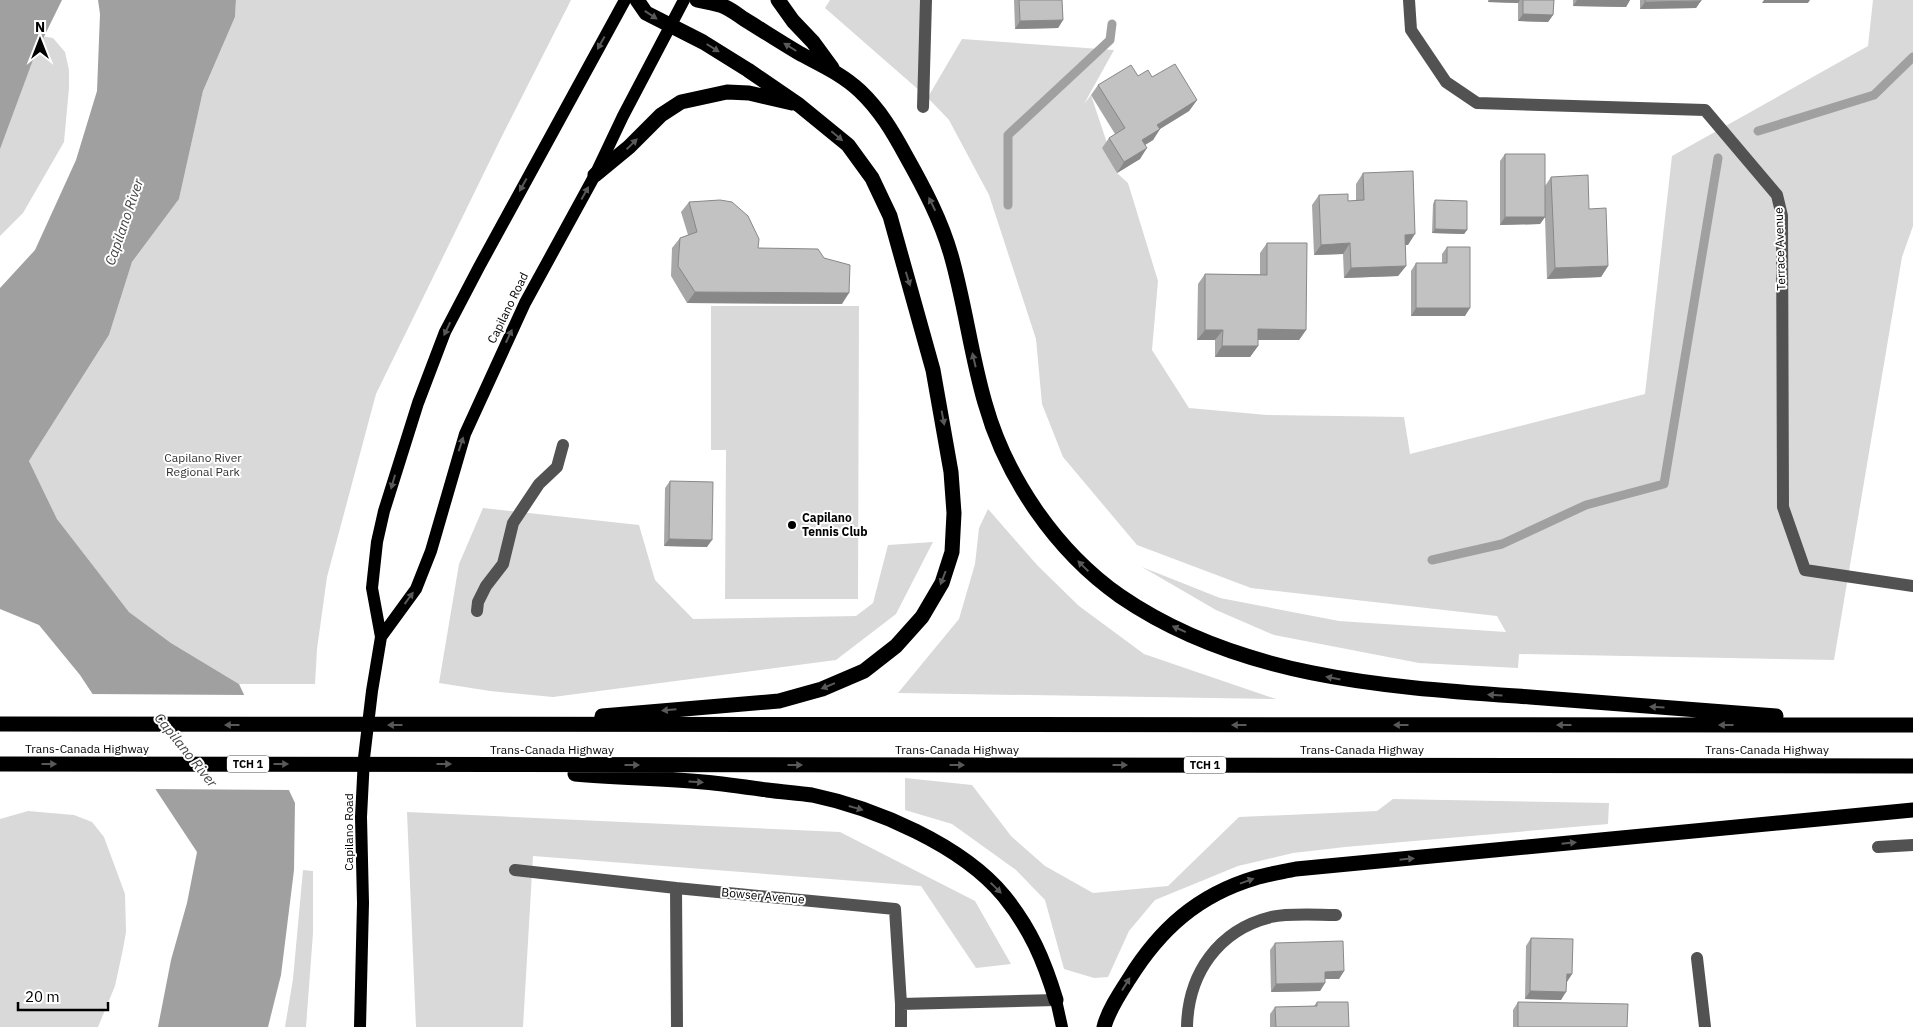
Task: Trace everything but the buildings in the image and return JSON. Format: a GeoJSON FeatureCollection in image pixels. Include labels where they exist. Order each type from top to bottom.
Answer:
{"type":"FeatureCollection","features":[{"type":"Feature","properties":{"kind":"highway"},"geometry":{"type":"LineString","coordinates":[[496,725],[779,701],[822,689],[864,671],[896,646],[922,617],[942,583],[952,552],[954,513],[951,472],[934,370],[890,216],[872,178],[848,145],[800,105],[703,42],[646,13],[637,0]]}},
{"type":"Feature","properties":{"kind":"highway"},"geometry":{"type":"LineString","coordinates":[[697,0],[725,7],[800,54],[833,70],[860,90],[886,120],[934,209],[950,254],[986,407],[1003,450],[1024,490],[1053,532],[1085,568],[1121,596],[1165,622],[1208,642],[1255,659],[1300,671],[1352,681],[1425,690],[1897,725]]}},
{"type":"Feature","properties":{"kind":"highway"},"geometry":{"type":"LineString","coordinates":[[778,0],[793,21],[814,42],[833,70]]}},
{"type":"Feature","properties":{"kind":"highway"},"geometry":{"type":"LineString","coordinates":[[595,175],[629,147],[660,116],[681,102],[727,92],[749,94],[800,105]]}},
{"type":"Feature","properties":{"kind":"highway","name":"Trans-Canada Highway"},"geometry":{"type":"LineString","coordinates":[[0,724],[1913,725]]}},
{"type":"Feature","properties":{"kind":"highway","name":"Trans-Canada Highway"},"geometry":{"type":"LineString","coordinates":[[0,764],[1913,766]]}},
{"type":"Feature","properties":{"kind":"highway"},"geometry":{"type":"LineString","coordinates":[[496,765],[578,774],[705,782],[812,796],[863,810],[907,827],[941,845],[975,868],[1003,895],[1032,938],[1045,964],[1056,1000]]}},
{"type":"Feature","properties":{"kind":"highway"},"geometry":{"type":"LineString","coordinates":[[1104,1027],[1122,991],[1142,958],[1164,932],[1190,909],[1220,891],[1255,878],[1296,869],[1913,810]]}},
{"type":"Feature","properties":{"kind":"main road","name":"Capilano Road"},"geometry":{"type":"LineString","coordinates":[[360,1027],[363,903],[361,807],[364,758],[381,637],[372,588],[377,542],[384,511],[418,403],[445,332],[624,0]]}},
{"type":"Feature","properties":{"kind":"main road","name":"Capilano Road"},"geometry":{"type":"LineString","coordinates":[[381,637],[416,589],[431,550],[465,434],[525,303],[595,175],[623,116],[684,0]]}},
{"type":"Feature","properties":{"kind":"main road"},"geometry":{"type":"LineString","coordinates":[[1056,1000],[1062,1027]]}},
{"type":"Feature","properties":{"kind":"street"},"geometry":{"type":"LineString","coordinates":[[923,108],[926,0]]}},
{"type":"Feature","properties":{"kind":"street","name":"Terrace Avenue"},"geometry":{"type":"LineString","coordinates":[[1409,0],[1411,30],[1446,82],[1477,103],[1705,110],[1777,195],[1782,216],[1783,507],[1805,570],[1913,586]]}},
{"type":"Feature","properties":{"kind":"street"},"geometry":{"type":"LineString","coordinates":[[477,611],[478,602],[486,586],[503,564],[513,523],[539,484],[556,467],[563,445]]}},
{"type":"Feature","properties":{"kind":"street"},"geometry":{"type":"LineString","coordinates":[[1878,847],[1913,846]]}},
{"type":"Feature","properties":{"kind":"street"},"geometry":{"type":"LineString","coordinates":[[515,870],[676,888],[677,1027]]}},
{"type":"Feature","properties":{"kind":"street","name":"Bowser Avenue"},"geometry":{"type":"LineString","coordinates":[[676,888],[895,909],[901,1027]]}},
{"type":"Feature","properties":{"kind":"street"},"geometry":{"type":"LineString","coordinates":[[1187,1027],[1193,990],[1200,968],[1225,939],[1246,927],[1271,917],[1336,915]]}},
{"type":"Feature","properties":{"kind":"street"},"geometry":{"type":"LineString","coordinates":[[1698,958],[1705,1027]]}},
{"type":"Feature","properties":{"kind":"street"},"geometry":{"type":"LineString","coordinates":[[901,1004],[1056,1000]]}},
{"type":"Feature","properties":{"kind":"green space","name":"Capilano River Regional Park"},"geometry":{"type":"Polygon","coordinates":[[[236,0],[571,0],[503,134],[376,394],[327,577],[317,649],[315,684],[239,684],[171,643],[129,612],[57,519],[29,461],[109,335],[132,262],[179,199],[203,91],[235,17],[236,0]]]}},
{"type":"Feature","properties":{"kind":"green space"},"geometry":{"type":"Polygon","coordinates":[[[830,0],[924,0],[928,97],[962,39],[1114,50],[1084,104],[1091,95],[1117,173],[1128,183],[1158,281],[1152,350],[1189,408],[1267,415],[1404,417],[1410,454],[1645,394],[1672,156],[1868,46],[1873,0],[1913,0],[1913,226],[1902,257],[1834,660],[1519,654],[1518,668],[1419,663],[1274,635],[1216,610],[1142,567],[1220,598],[1339,621],[1506,632],[1497,616],[1251,588],[1137,545],[1063,457],[1042,404],[1036,339],[989,195],[949,120],[928,98],[825,8],[830,0]]]}},
{"type":"Feature","properties":{"kind":"green space"},"geometry":{"type":"Polygon","coordinates":[[[34,35],[53,38],[65,52],[69,70],[69,88],[64,142],[23,213],[0,236],[0,55],[34,35]]]}},
{"type":"Feature","properties":{"kind":"green space","name":"Capilano Tennis Club"},"geometry":{"type":"Polygon","coordinates":[[[711,306],[859,306],[858,599],[725,599],[726,450],[711,450],[711,306]]]}},
{"type":"Feature","properties":{"kind":"green space"},"geometry":{"type":"Polygon","coordinates":[[[483,508],[639,525],[655,580],[693,619],[856,616],[873,603],[888,545],[933,542],[896,614],[836,660],[553,697],[490,691],[439,683],[459,564],[483,508]]]}},
{"type":"Feature","properties":{"kind":"green space"},"geometry":{"type":"Polygon","coordinates":[[[988,509],[1038,566],[1079,606],[1144,654],[1276,699],[898,693],[959,619],[975,564],[979,528],[988,509]]]}},
{"type":"Feature","properties":{"kind":"green space"},"geometry":{"type":"Polygon","coordinates":[[[905,778],[972,785],[1011,836],[1045,866],[1093,893],[1168,886],[1239,817],[1377,811],[1393,799],[1609,803],[1608,824],[1345,847],[1293,853],[1238,866],[1155,900],[1129,931],[1108,977],[1094,978],[1064,969],[1045,900],[1016,870],[952,824],[905,810],[905,778]]]}},
{"type":"Feature","properties":{"kind":"green space"},"geometry":{"type":"Polygon","coordinates":[[[28,811],[74,815],[92,822],[104,837],[125,894],[126,932],[123,949],[115,986],[98,1027],[0,1027],[0,819],[28,811]]]}},
{"type":"Feature","properties":{"kind":"green space"},"geometry":{"type":"Polygon","coordinates":[[[407,812],[840,832],[975,901],[1011,964],[976,968],[921,886],[533,856],[523,1027],[416,1027],[407,812]]]}},
{"type":"Feature","properties":{"kind":"green space"},"geometry":{"type":"Polygon","coordinates":[[[303,870],[313,871],[313,933],[306,1027],[285,1027],[293,979],[303,870]]]}},
{"type":"Feature","properties":{"kind":"water"},"geometry":{"type":"Polygon","coordinates":[[[0,0],[62,0],[34,57],[0,149],[0,0]]]}},
{"type":"Feature","properties":{"kind":"water","name":"Capilano River"},"geometry":{"type":"Polygon","coordinates":[[[98,0],[236,0],[235,17],[203,91],[179,199],[132,262],[109,335],[29,461],[57,519],[129,612],[171,643],[239,684],[295,803],[294,870],[281,975],[268,1027],[158,1027],[171,960],[187,903],[197,852],[80,675],[39,625],[0,609],[0,288],[35,250],[76,160],[97,91],[100,14],[98,0]]]}},
{"type":"Feature","properties":{"kind":"pier"},"geometry":{"type":"Polygon","coordinates":[[[90,694],[246,695],[292,790],[152,789],[90,694]]]}},
{"type":"Feature","properties":{"kind":"waterway"},"geometry":{"type":"LineString","coordinates":[[1008,205],[1008,135],[1110,40],[1112,24]]}},
{"type":"Feature","properties":{"kind":"waterway"},"geometry":{"type":"LineString","coordinates":[[1758,131],[1874,95],[1913,57]]}},
{"type":"Feature","properties":{"kind":"waterway"},"geometry":{"type":"LineString","coordinates":[[1432,560],[1502,544],[1586,505],[1664,484],[1718,158]]}},
{"type":"Feature","properties":{"kind":"place","name":"Capilano Tennis Club"},"geometry":{"type":"Point","coordinates":[792,525]}}]}
